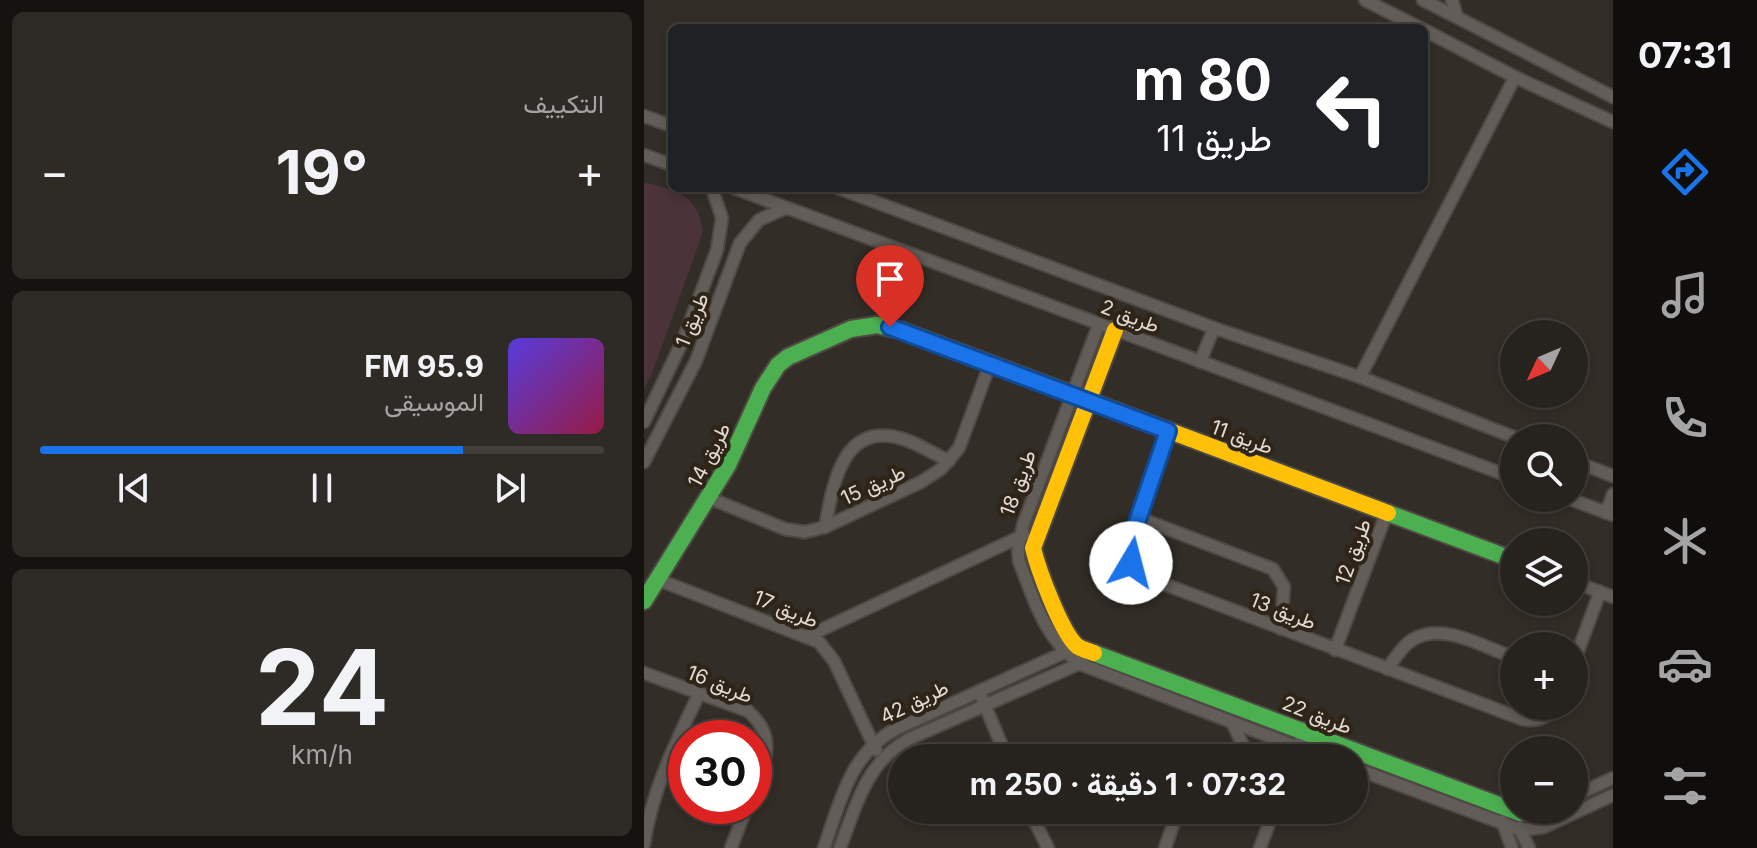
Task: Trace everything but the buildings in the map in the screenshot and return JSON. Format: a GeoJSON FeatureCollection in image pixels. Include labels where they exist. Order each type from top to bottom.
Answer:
{"type":"FeatureCollection","features":[{"type":"Feature","properties":{"kind":"street"},"geometry":{"type":"LineString","coordinates":[[1365,0],[1412,24]]}},
{"type":"Feature","properties":{"kind":"street"},"geometry":{"type":"LineString","coordinates":[[1423,0],[1613,97]]}},
{"type":"Feature","properties":{"kind":"street"},"geometry":{"type":"LineString","coordinates":[[1452,0],[1457,17]]}},
{"type":"Feature","properties":{"kind":"street"},"geometry":{"type":"LineString","coordinates":[[1428,32],[1613,122]]}},
{"type":"Feature","properties":{"kind":"street"},"geometry":{"type":"LineString","coordinates":[[1360,377],[1515,77]]}},
{"type":"Feature","properties":{"kind":"street"},"geometry":{"type":"LineString","coordinates":[[1583,106],[1592,86]]}},
{"type":"Feature","properties":{"kind":"street"},"geometry":{"type":"LineString","coordinates":[[644,116],[668,125]]}},
{"type":"Feature","properties":{"kind":"street"},"geometry":{"type":"LineString","coordinates":[[644,155],[668,164]]}},
{"type":"Feature","properties":{"kind":"street","name":"طريق 1"},"geometry":{"type":"LineString","coordinates":[[644,422],[684,338],[717,250],[722,218],[713,192]]}},
{"type":"Feature","properties":{"kind":"street","name":"طريق 2"},"geometry":{"type":"LineString","coordinates":[[745,192],[1500,473]]}},
{"type":"Feature","properties":{"kind":"street","name":"طريق 2"},"geometry":{"type":"LineString","coordinates":[[849,192],[1214,328],[1360,377],[1500,432]]}},
{"type":"Feature","properties":{"kind":"street","name":"طريق 1"},"geometry":{"type":"LineString","coordinates":[[644,462],[696,361],[740,243],[759,220],[787,208]]}},
{"type":"Feature","properties":{"kind":"street","name":"طريق 11"},"geometry":{"type":"LineString","coordinates":[[820,342],[851,329],[877,325],[903,331],[1500,555]]}},
{"type":"Feature","properties":{"kind":"street","name":"طريق 18"},"geometry":{"type":"LineString","coordinates":[[1070,649],[1050,635],[1019,561],[1020,537],[1107,327]]}},
{"type":"Feature","properties":{"kind":"street"},"geometry":{"type":"LineString","coordinates":[[1200,362],[1214,328]]}},
{"type":"Feature","properties":{"kind":"street","name":"طريق 14"},"geometry":{"type":"LineString","coordinates":[[644,601],[728,465],[769,377],[788,357],[820,342]]}},
{"type":"Feature","properties":{"kind":"street","name":"طريق 15"},"geometry":{"type":"LineString","coordinates":[[709,498],[785,529],[805,532],[825,527],[921,482],[949,461],[966,433],[990,364]]}},
{"type":"Feature","properties":{"kind":"street","name":"طريق 18"},"geometry":{"type":"LineString","coordinates":[[1070,649],[1066,631],[1034,558],[1033,548],[1080,398]]}},
{"type":"Feature","properties":{"kind":"street","name":"طريق 13"},"geometry":{"type":"LineString","coordinates":[[1168,431],[1130,543],[1129,556],[1140,575],[1500,711]]}},
{"type":"Feature","properties":{"kind":"street"},"geometry":{"type":"LineString","coordinates":[[825,527],[832,490],[843,461],[851,449],[863,441],[876,437],[903,439],[949,461]]}},
{"type":"Feature","properties":{"kind":"street"},"geometry":{"type":"LineString","coordinates":[[1588,466],[1613,476]]}},
{"type":"Feature","properties":{"kind":"street"},"geometry":{"type":"LineString","coordinates":[[1588,506],[1610,514],[1613,494]]}},
{"type":"Feature","properties":{"kind":"street","name":"طريق 12"},"geometry":{"type":"LineString","coordinates":[[1335,650],[1387,512]]}},
{"type":"Feature","properties":{"kind":"street"},"geometry":{"type":"LineString","coordinates":[[1139,518],[1273,569],[1284,587],[1281,629]]}},
{"type":"Feature","properties":{"kind":"street"},"geometry":{"type":"LineString","coordinates":[[808,636],[1039,528]]}},
{"type":"Feature","properties":{"kind":"street","name":"طريق 17"},"geometry":{"type":"LineString","coordinates":[[659,580],[808,636],[828,650],[880,760]]}},
{"type":"Feature","properties":{"kind":"street"},"geometry":{"type":"LineString","coordinates":[[1588,587],[1613,597]]}},
{"type":"Feature","properties":{"kind":"street"},"geometry":{"type":"LineString","coordinates":[[1585,632],[1600,592]]}},
{"type":"Feature","properties":{"kind":"street"},"geometry":{"type":"LineString","coordinates":[[1387,669],[1413,639],[1438,633],[1450,634],[1500,653]]}},
{"type":"Feature","properties":{"kind":"street","name":"طريق 22"},"geometry":{"type":"LineString","coordinates":[[1070,649],[1096,654],[1294,744]]}},
{"type":"Feature","properties":{"kind":"street","name":"طريق 22"},"geometry":{"type":"LineString","coordinates":[[1070,649],[1080,664],[1292,744]]}},
{"type":"Feature","properties":{"kind":"street","name":"طريق 42"},"geometry":{"type":"LineString","coordinates":[[824,848],[851,773],[873,744],[896,729],[1070,649]]}},
{"type":"Feature","properties":{"kind":"street","name":"طريق 42"},"geometry":{"type":"LineString","coordinates":[[840,848],[866,781],[880,760],[909,739],[1080,664],[1096,654]]}},
{"type":"Feature","properties":{"kind":"street","name":"طريق 16"},"geometry":{"type":"LineString","coordinates":[[644,673],[748,711],[758,720]]}},
{"type":"Feature","properties":{"kind":"street"},"geometry":{"type":"LineString","coordinates":[[979,691],[1001,744]]}},
{"type":"Feature","properties":{"kind":"street"},"geometry":{"type":"LineString","coordinates":[[644,844],[663,772],[699,694]]}},
{"type":"Feature","properties":{"kind":"street"},"geometry":{"type":"LineString","coordinates":[[1232,722],[1242,744]]}},
{"type":"Feature","properties":{"kind":"street","name":"طريق 22"},"geometry":{"type":"LineString","coordinates":[[1368,767],[1500,806]]}},
{"type":"Feature","properties":{"kind":"street"},"geometry":{"type":"LineString","coordinates":[[1368,775],[1521,830],[1544,827],[1613,795]]}},
{"type":"Feature","properties":{"kind":"street"},"geometry":{"type":"LineString","coordinates":[[1588,790],[1613,778]]}},
{"type":"Feature","properties":{"kind":"street"},"geometry":{"type":"LineString","coordinates":[[731,848],[740,824]]}},
{"type":"Feature","properties":{"kind":"street"},"geometry":{"type":"LineString","coordinates":[[1036,824],[1048,848]]}},
{"type":"Feature","properties":{"kind":"street"},"geometry":{"type":"LineString","coordinates":[[1165,848],[1173,824]]}},
{"type":"Feature","properties":{"kind":"street"},"geometry":{"type":"LineString","coordinates":[[1260,848],[1269,824]]}},
{"type":"Feature","properties":{"kind":"street"},"geometry":{"type":"LineString","coordinates":[[1517,824],[1529,848]]}},
{"type":"Feature","properties":{"kind":"street"},"geometry":{"type":"LineString","coordinates":[[1502,825],[1512,848]]}},
{"type":"Feature","properties":{"kind":"shaded area"},"geometry":{"type":"Polygon","coordinates":[[[644,182],[684,196],[696,209],[703,232],[644,389],[644,182]]]}},
{"type":"Feature","properties":{"kind":"traffic: fast"},"geometry":{"type":"LineString","coordinates":[[644,601],[728,465],[763,388],[778,365],[788,357],[851,329],[877,325],[903,331],[1082,398]]}},
{"type":"Feature","properties":{"kind":"traffic: fast"},"geometry":{"type":"LineString","coordinates":[[1388,513],[1500,555]]}},
{"type":"Feature","properties":{"kind":"traffic: fast"},"geometry":{"type":"LineString","coordinates":[[1094,653],[1500,805]]}},
{"type":"Feature","properties":{"kind":"traffic: slow"},"geometry":{"type":"LineString","coordinates":[[1094,653],[1077,646],[1064,628],[1033,548],[1115,330]]}},
{"type":"Feature","properties":{"kind":"traffic: slow"},"geometry":{"type":"LineString","coordinates":[[1082,398],[1388,513]]}},
{"type":"Feature","properties":{"kind":"route"},"geometry":{"type":"LineString","coordinates":[[890,327],[1168,431],[1130,543],[1131,563]]}}]}
